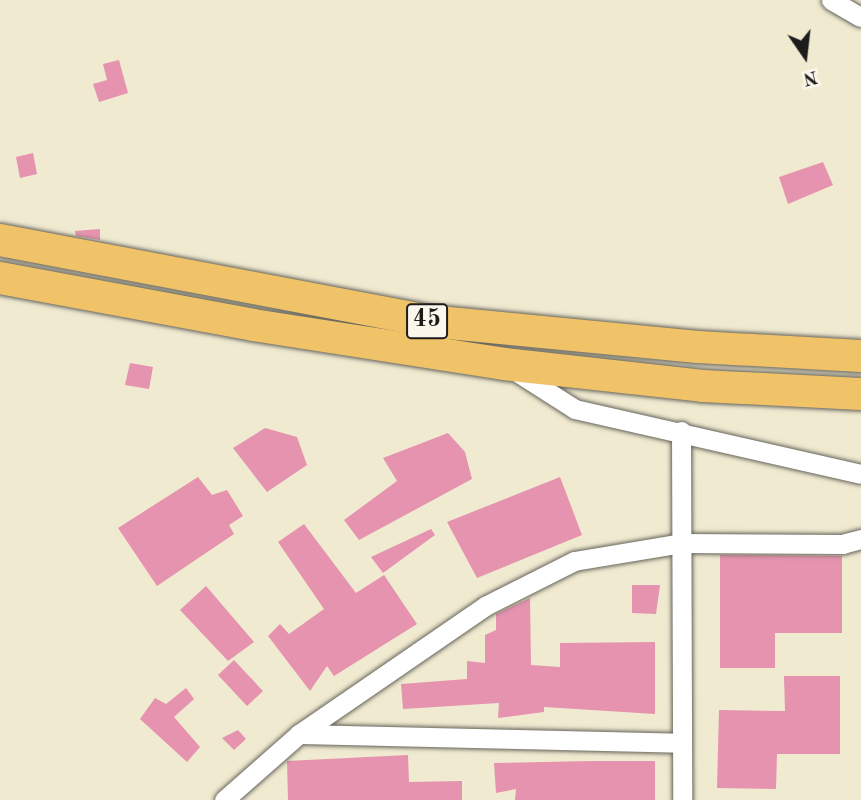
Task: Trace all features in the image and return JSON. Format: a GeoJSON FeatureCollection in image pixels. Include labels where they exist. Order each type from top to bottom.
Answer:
{"type":"FeatureCollection","features":[{"type":"Feature","properties":{"kind":"highway","name":"45"},"geometry":{"type":"LineString","coordinates":[[0,240],[428,321],[698,347],[861,356]]}},
{"type":"Feature","properties":{"kind":"highway","name":"45"},"geometry":{"type":"LineString","coordinates":[[0,278],[253,325],[504,364],[703,386],[861,394]]}},
{"type":"Feature","properties":{"kind":"street"},"geometry":{"type":"LineString","coordinates":[[831,0],[861,17]]}},
{"type":"Feature","properties":{"kind":"street"},"geometry":{"type":"LineString","coordinates":[[504,364],[575,409],[861,474]]}},
{"type":"Feature","properties":{"kind":"street"},"geometry":{"type":"LineString","coordinates":[[681,431],[682,800]]}},
{"type":"Feature","properties":{"kind":"street"},"geometry":{"type":"LineString","coordinates":[[224,800],[299,734],[485,606],[574,561],[682,543],[842,544],[861,539]]}},
{"type":"Feature","properties":{"kind":"street"},"geometry":{"type":"LineString","coordinates":[[299,734],[682,743]]}},
{"type":"Feature","properties":{"kind":"building"},"geometry":{"type":"Polygon","coordinates":[[[119,60],[128,93],[99,102],[93,84],[107,80],[103,64],[119,60]]]}},
{"type":"Feature","properties":{"kind":"building"},"geometry":{"type":"Polygon","coordinates":[[[33,153],[37,174],[20,178],[16,157],[33,153]]]}},
{"type":"Feature","properties":{"kind":"building"},"geometry":{"type":"Polygon","coordinates":[[[823,162],[833,185],[788,204],[779,177],[823,162]]]}},
{"type":"Feature","properties":{"kind":"building"},"geometry":{"type":"Polygon","coordinates":[[[100,229],[100,240],[76,236],[75,231],[100,229]]]}},
{"type":"Feature","properties":{"kind":"building"},"geometry":{"type":"Polygon","coordinates":[[[130,363],[153,367],[149,389],[125,385],[130,363]]]}},
{"type":"Feature","properties":{"kind":"building"},"geometry":{"type":"Polygon","coordinates":[[[265,428],[297,437],[307,465],[267,492],[233,448],[265,428]]]}},
{"type":"Feature","properties":{"kind":"building"},"geometry":{"type":"Polygon","coordinates":[[[448,433],[465,452],[472,479],[359,540],[344,520],[397,481],[383,458],[448,433]]]}},
{"type":"Feature","properties":{"kind":"building"},"geometry":{"type":"Polygon","coordinates":[[[198,477],[212,495],[227,490],[243,516],[229,525],[234,534],[157,586],[118,528],[198,477]]]}},
{"type":"Feature","properties":{"kind":"building"},"geometry":{"type":"Polygon","coordinates":[[[560,477],[582,535],[477,578],[447,522],[560,477]]]}},
{"type":"Feature","properties":{"kind":"building"},"geometry":{"type":"Polygon","coordinates":[[[304,524],[356,593],[384,575],[417,624],[334,676],[327,666],[310,691],[268,636],[280,624],[289,634],[324,609],[278,542],[304,524]]]}},
{"type":"Feature","properties":{"kind":"building"},"geometry":{"type":"Polygon","coordinates":[[[431,529],[435,535],[383,573],[371,557],[431,529]]]}},
{"type":"Feature","properties":{"kind":"building"},"geometry":{"type":"Polygon","coordinates":[[[720,555],[842,556],[842,633],[775,633],[775,668],[720,668],[720,555]]]}},
{"type":"Feature","properties":{"kind":"building"},"geometry":{"type":"Polygon","coordinates":[[[632,585],[660,585],[656,614],[632,613],[632,585]]]}},
{"type":"Feature","properties":{"kind":"building"},"geometry":{"type":"Polygon","coordinates":[[[206,586],[254,642],[228,661],[180,610],[206,586]]]}},
{"type":"Feature","properties":{"kind":"building"},"geometry":{"type":"Polygon","coordinates":[[[530,598],[531,665],[560,667],[560,643],[655,642],[655,714],[544,707],[544,712],[498,718],[499,703],[403,709],[401,684],[467,679],[467,661],[485,663],[485,635],[496,630],[496,614],[530,598]]]}},
{"type":"Feature","properties":{"kind":"building"},"geometry":{"type":"Polygon","coordinates":[[[234,660],[263,691],[247,706],[218,675],[234,660]]]}},
{"type":"Feature","properties":{"kind":"building"},"geometry":{"type":"Polygon","coordinates":[[[784,676],[840,676],[840,754],[777,754],[776,789],[717,788],[719,710],[785,711],[784,676]]]}},
{"type":"Feature","properties":{"kind":"building"},"geometry":{"type":"Polygon","coordinates":[[[186,688],[194,699],[174,717],[200,747],[187,762],[140,719],[155,698],[166,704],[186,688]]]}},
{"type":"Feature","properties":{"kind":"building"},"geometry":{"type":"Polygon","coordinates":[[[238,730],[246,739],[234,750],[222,738],[238,730]]]}},
{"type":"Feature","properties":{"kind":"building"},"geometry":{"type":"Polygon","coordinates":[[[408,755],[409,782],[462,781],[462,800],[288,800],[287,761],[408,755]]]}},
{"type":"Feature","properties":{"kind":"building"},"geometry":{"type":"Polygon","coordinates":[[[655,761],[655,800],[515,800],[516,789],[496,793],[494,763],[655,761]]]}}]}
